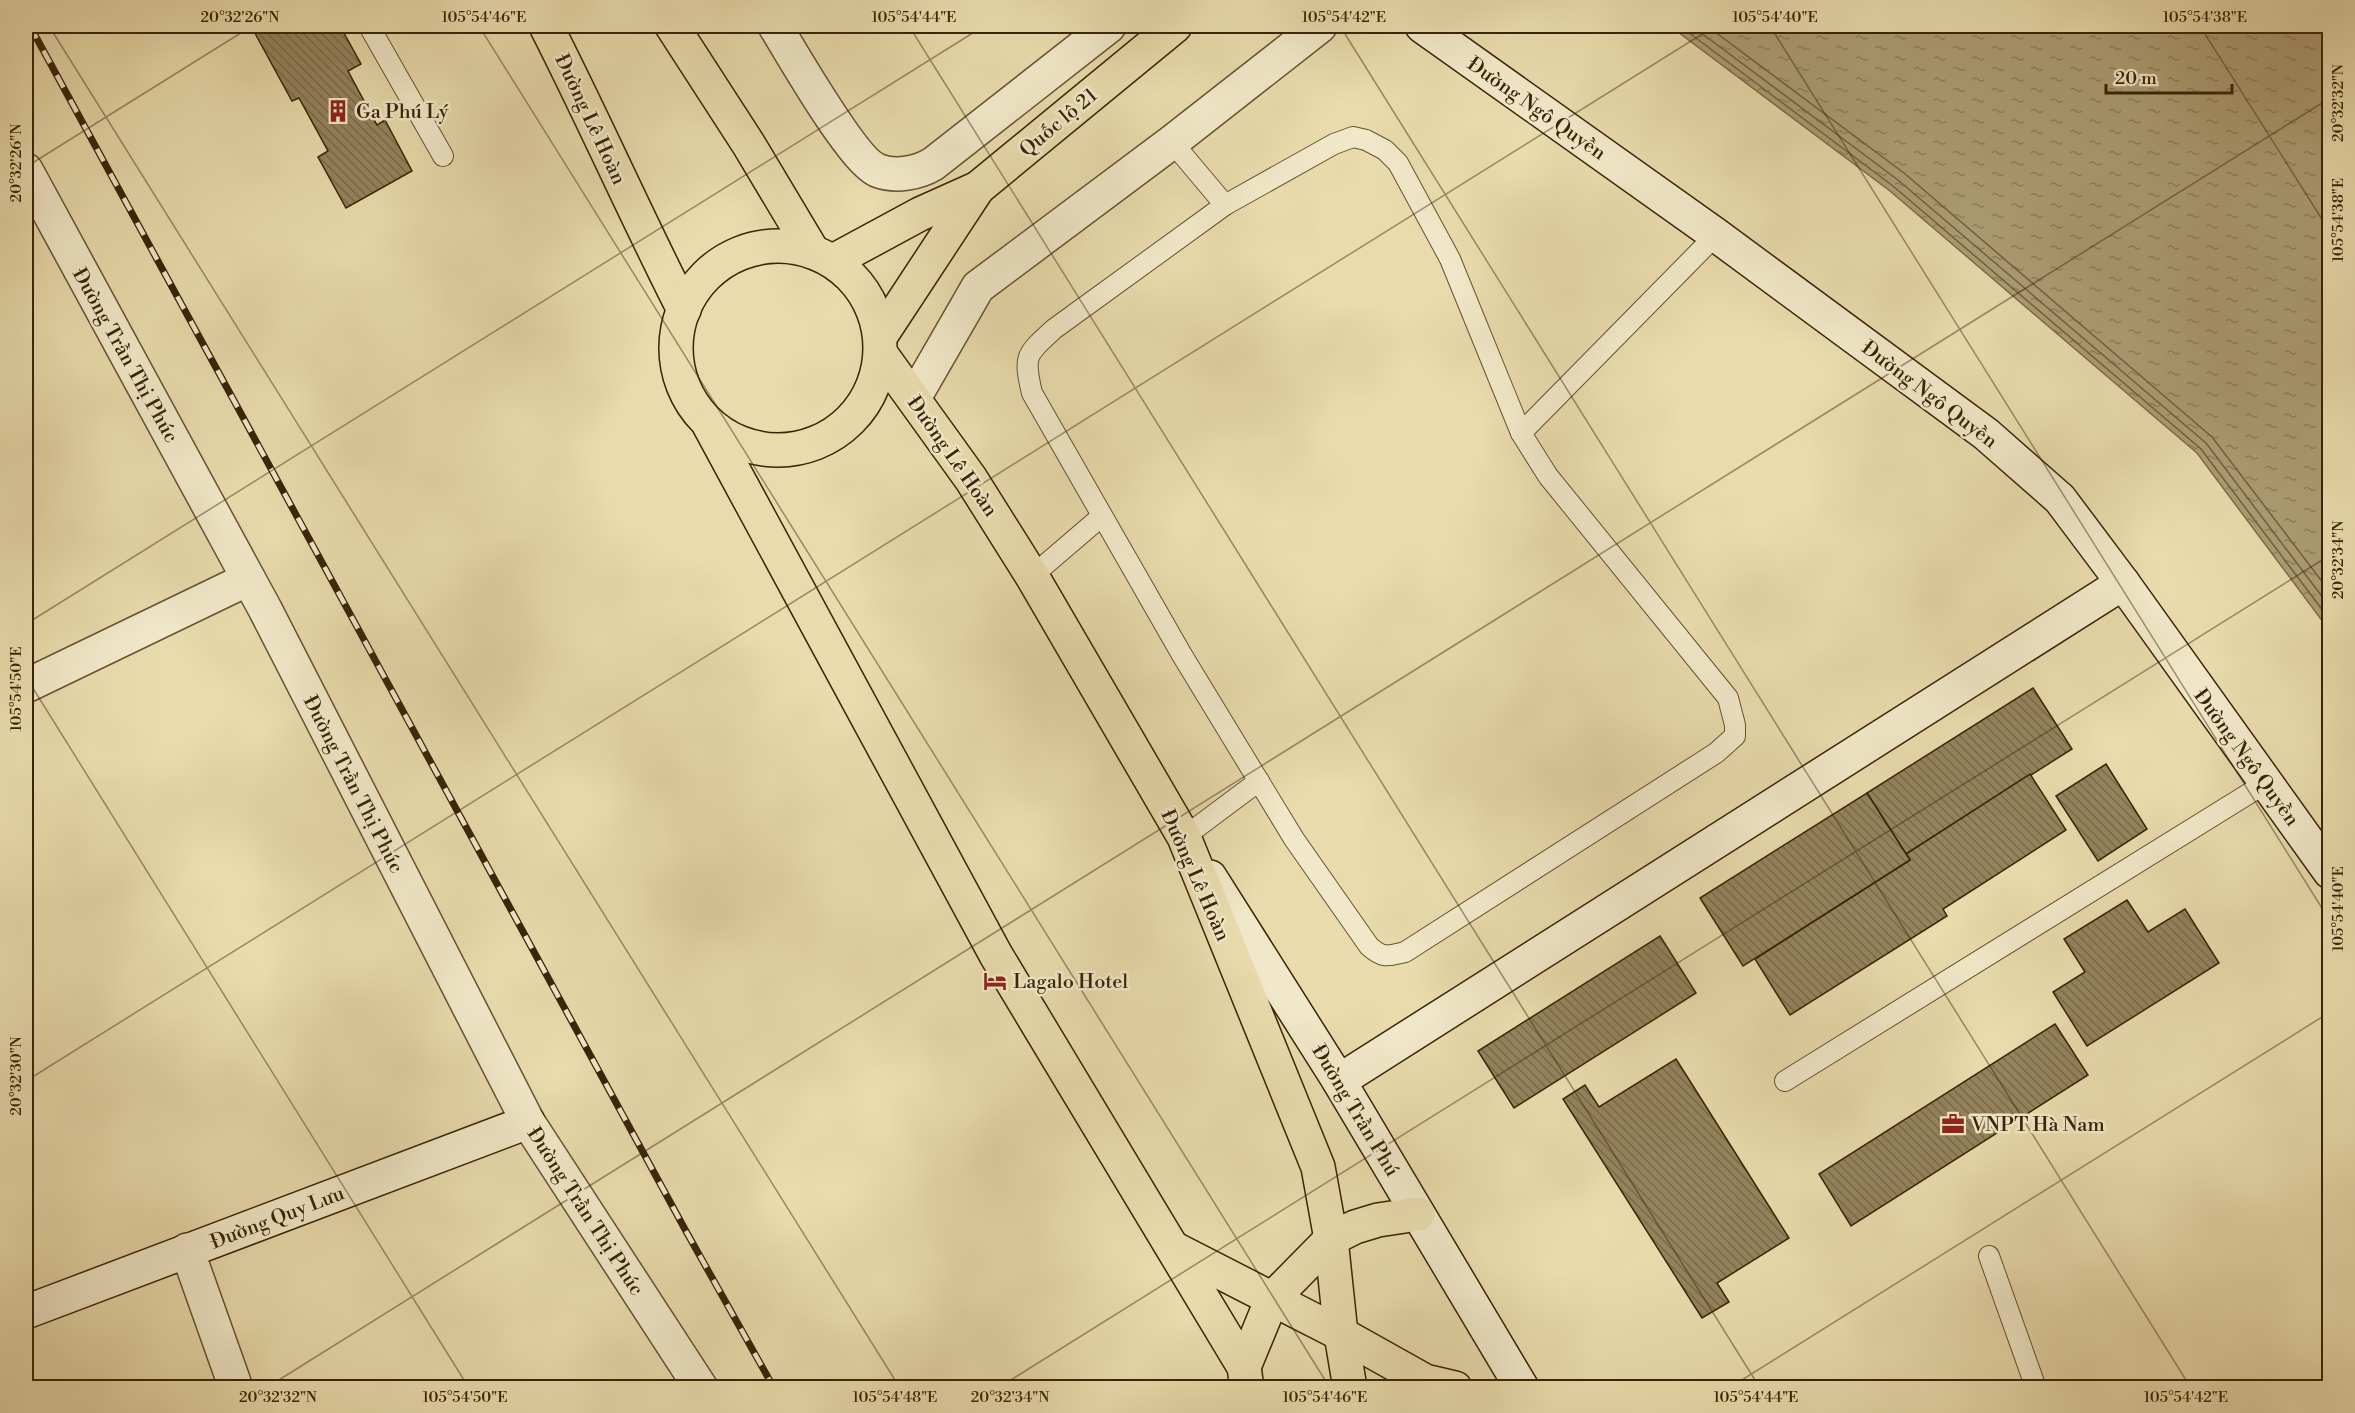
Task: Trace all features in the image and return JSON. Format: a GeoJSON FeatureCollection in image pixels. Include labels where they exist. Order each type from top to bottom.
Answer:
{"type":"FeatureCollection","features":[{"type":"Feature","properties":{"kind":"main road","name":"Đường Lê Hoàn"},"geometry":{"type":"LineString","coordinates":[[546,26],[594,121],[627,197],[684,310]]}},
{"type":"Feature","properties":{"kind":"main road"},"geometry":{"type":"LineString","coordinates":[[672,26],[823,257],[860,285],[877,318],[881,346],[874,386],[856,414],[832,435],[801,448],[769,450],[737,442],[710,424]]}},
{"type":"Feature","properties":{"kind":"main road","name":"Quốc lộ 21"},"geometry":{"type":"LineString","coordinates":[[823,257],[978,189],[1175,26]]}},
{"type":"Feature","properties":{"kind":"main road","name":"Quốc lộ 21"},"geometry":{"type":"LineString","coordinates":[[881,346],[978,189]]}},
{"type":"Feature","properties":{"kind":"main road"},"geometry":{"type":"LineString","coordinates":[[823,257],[782,246],[752,249],[723,262],[699,283],[684,310],[676,340],[678,371],[690,400],[710,424],[996,955],[1173,1248],[1246,1377]]}},
{"type":"Feature","properties":{"kind":"main road","name":"Đường Lê Hoàn"},"geometry":{"type":"LineString","coordinates":[[881,346],[914,398],[971,479],[1032,576],[1184,837],[1318,1167],[1331,1239],[1341,1334],[1350,1388]]}},
{"type":"Feature","properties":{"kind":"main road"},"geometry":{"type":"LineString","coordinates":[[1246,1377],[1272,1299],[1331,1239],[1378,1220],[1418,1214]]}},
{"type":"Feature","properties":{"kind":"main road"},"geometry":{"type":"LineString","coordinates":[[1173,1248],[1341,1334],[1425,1381],[1455,1388]]}},
{"type":"Feature","properties":{"kind":"street"},"geometry":{"type":"LineString","coordinates":[[775,26],[819,99],[863,160],[878,171],[901,173],[921,171],[933,164],[1109,26]]}},
{"type":"Feature","properties":{"kind":"street"},"geometry":{"type":"LineString","coordinates":[[914,398],[978,287],[1172,142],[1320,26]]}},
{"type":"Feature","properties":{"kind":"street","name":"Đường Ngô Quyền"},"geometry":{"type":"LineString","coordinates":[[1422,26],[1716,235],[1986,434],[2060,499],[2330,872]]}},
{"type":"Feature","properties":{"kind":"street","name":"Đường Trần Thị Phúc"},"geometry":{"type":"LineString","coordinates":[[26,170],[249,579],[528,1122],[701,1388]]}},
{"type":"Feature","properties":{"kind":"street"},"geometry":{"type":"LineString","coordinates":[[26,686],[249,579]]}},
{"type":"Feature","properties":{"kind":"street"},"geometry":{"type":"LineString","coordinates":[[1339,1081],[2123,583]]}},
{"type":"Feature","properties":{"kind":"street","name":"Đường Trần Phú"},"geometry":{"type":"LineString","coordinates":[[1184,837],[1339,1081],[1522,1388]]}},
{"type":"Feature","properties":{"kind":"street","name":"Đường Quy Lưu"},"geometry":{"type":"LineString","coordinates":[[26,1312],[528,1122]]}},
{"type":"Feature","properties":{"kind":"street"},"geometry":{"type":"LineString","coordinates":[[187,1250],[236,1388]]}},
{"type":"Feature","properties":{"kind":"lane"},"geometry":{"type":"LineString","coordinates":[[369,26],[443,156]]}},
{"type":"Feature","properties":{"kind":"lane"},"geometry":{"type":"LineString","coordinates":[[1353,137],[1366,140],[1385,150],[1398,163],[1450,259],[1521,433],[1548,477],[1728,698],[1736,725],[1735,736],[1716,753],[1405,952],[1383,956],[1370,946],[1294,839],[1182,656],[1032,393],[1026,368],[1032,350],[1054,328],[1225,205],[1334,144],[1353,137]]}},
{"type":"Feature","properties":{"kind":"lane"},"geometry":{"type":"LineString","coordinates":[[1172,142],[1225,205]]}},
{"type":"Feature","properties":{"kind":"lane"},"geometry":{"type":"LineString","coordinates":[[1521,433],[1716,235]]}},
{"type":"Feature","properties":{"kind":"lane"},"geometry":{"type":"LineString","coordinates":[[1032,576],[1102,516]]}},
{"type":"Feature","properties":{"kind":"lane"},"geometry":{"type":"LineString","coordinates":[[1184,837],[1259,781]]}},
{"type":"Feature","properties":{"kind":"lane"},"geometry":{"type":"LineString","coordinates":[[1785,1081],[2266,783]]}},
{"type":"Feature","properties":{"kind":"lane"},"geometry":{"type":"LineString","coordinates":[[1989,1256],[2036,1388]]}},
{"type":"Feature","properties":{"kind":"water"},"geometry":{"type":"Polygon","coordinates":[[[1670,26],[2329,26],[2329,630],[2197,453],[1890,191],[1670,26]]]}},
{"type":"Feature","properties":{"kind":"building","name":"Ga Phú Lý"},"geometry":{"type":"Polygon","coordinates":[[[251,26],[340,26],[361,64],[348,71],[377,125],[385,120],[412,171],[346,208],[318,157],[328,151],[299,98],[292,101],[251,26]]]}},
{"type":"Feature","properties":{"kind":"building"},"geometry":{"type":"Polygon","coordinates":[[[2033,688],[2072,749],[1906,854],[1867,793],[2033,688]]]}},
{"type":"Feature","properties":{"kind":"building"},"geometry":{"type":"Polygon","coordinates":[[[2106,764],[2147,829],[2098,861],[2056,796],[2106,764]]]}},
{"type":"Feature","properties":{"kind":"building"},"geometry":{"type":"Polygon","coordinates":[[[2030,774],[2066,830],[1943,909],[1947,916],[1790,1015],[1755,959],[1910,860],[1906,854],[2030,774]]]}},
{"type":"Feature","properties":{"kind":"building"},"geometry":{"type":"Polygon","coordinates":[[[1867,793],[1910,860],[1743,966],[1700,898],[1867,793]]]}},
{"type":"Feature","properties":{"kind":"building"},"geometry":{"type":"Polygon","coordinates":[[[2127,900],[2148,932],[2185,909],[2219,963],[2087,1046],[2053,992],[2085,972],[2064,939],[2127,900]]]}},
{"type":"Feature","properties":{"kind":"building"},"geometry":{"type":"Polygon","coordinates":[[[1660,936],[1696,993],[1514,1108],[1478,1051],[1660,936]]]}},
{"type":"Feature","properties":{"kind":"building","name":"VNPT Hà Nam"},"geometry":{"type":"Polygon","coordinates":[[[2055,1024],[2088,1075],[1851,1226],[1819,1174],[2055,1024]]]}},
{"type":"Feature","properties":{"kind":"building"},"geometry":{"type":"Polygon","coordinates":[[[1676,1059],[1789,1238],[1717,1283],[1729,1302],[1702,1318],[1563,1099],[1585,1085],[1599,1107],[1676,1059]]]}},
{"type":"Feature","properties":{"kind":"railway"},"geometry":{"type":"LineString","coordinates":[[30,26],[687,1233],[774,1388]]}},
{"type":"Feature","properties":{"kind":"place","name":"Ga Phú Lý"},"geometry":{"type":"Point","coordinates":[338,111]}},
{"type":"Feature","properties":{"kind":"place","name":"Lagalo Hotel"},"geometry":{"type":"Point","coordinates":[995,981]}},
{"type":"Feature","properties":{"kind":"place","name":"VNPT Hà Nam"},"geometry":{"type":"Point","coordinates":[1953,1124]}}]}
